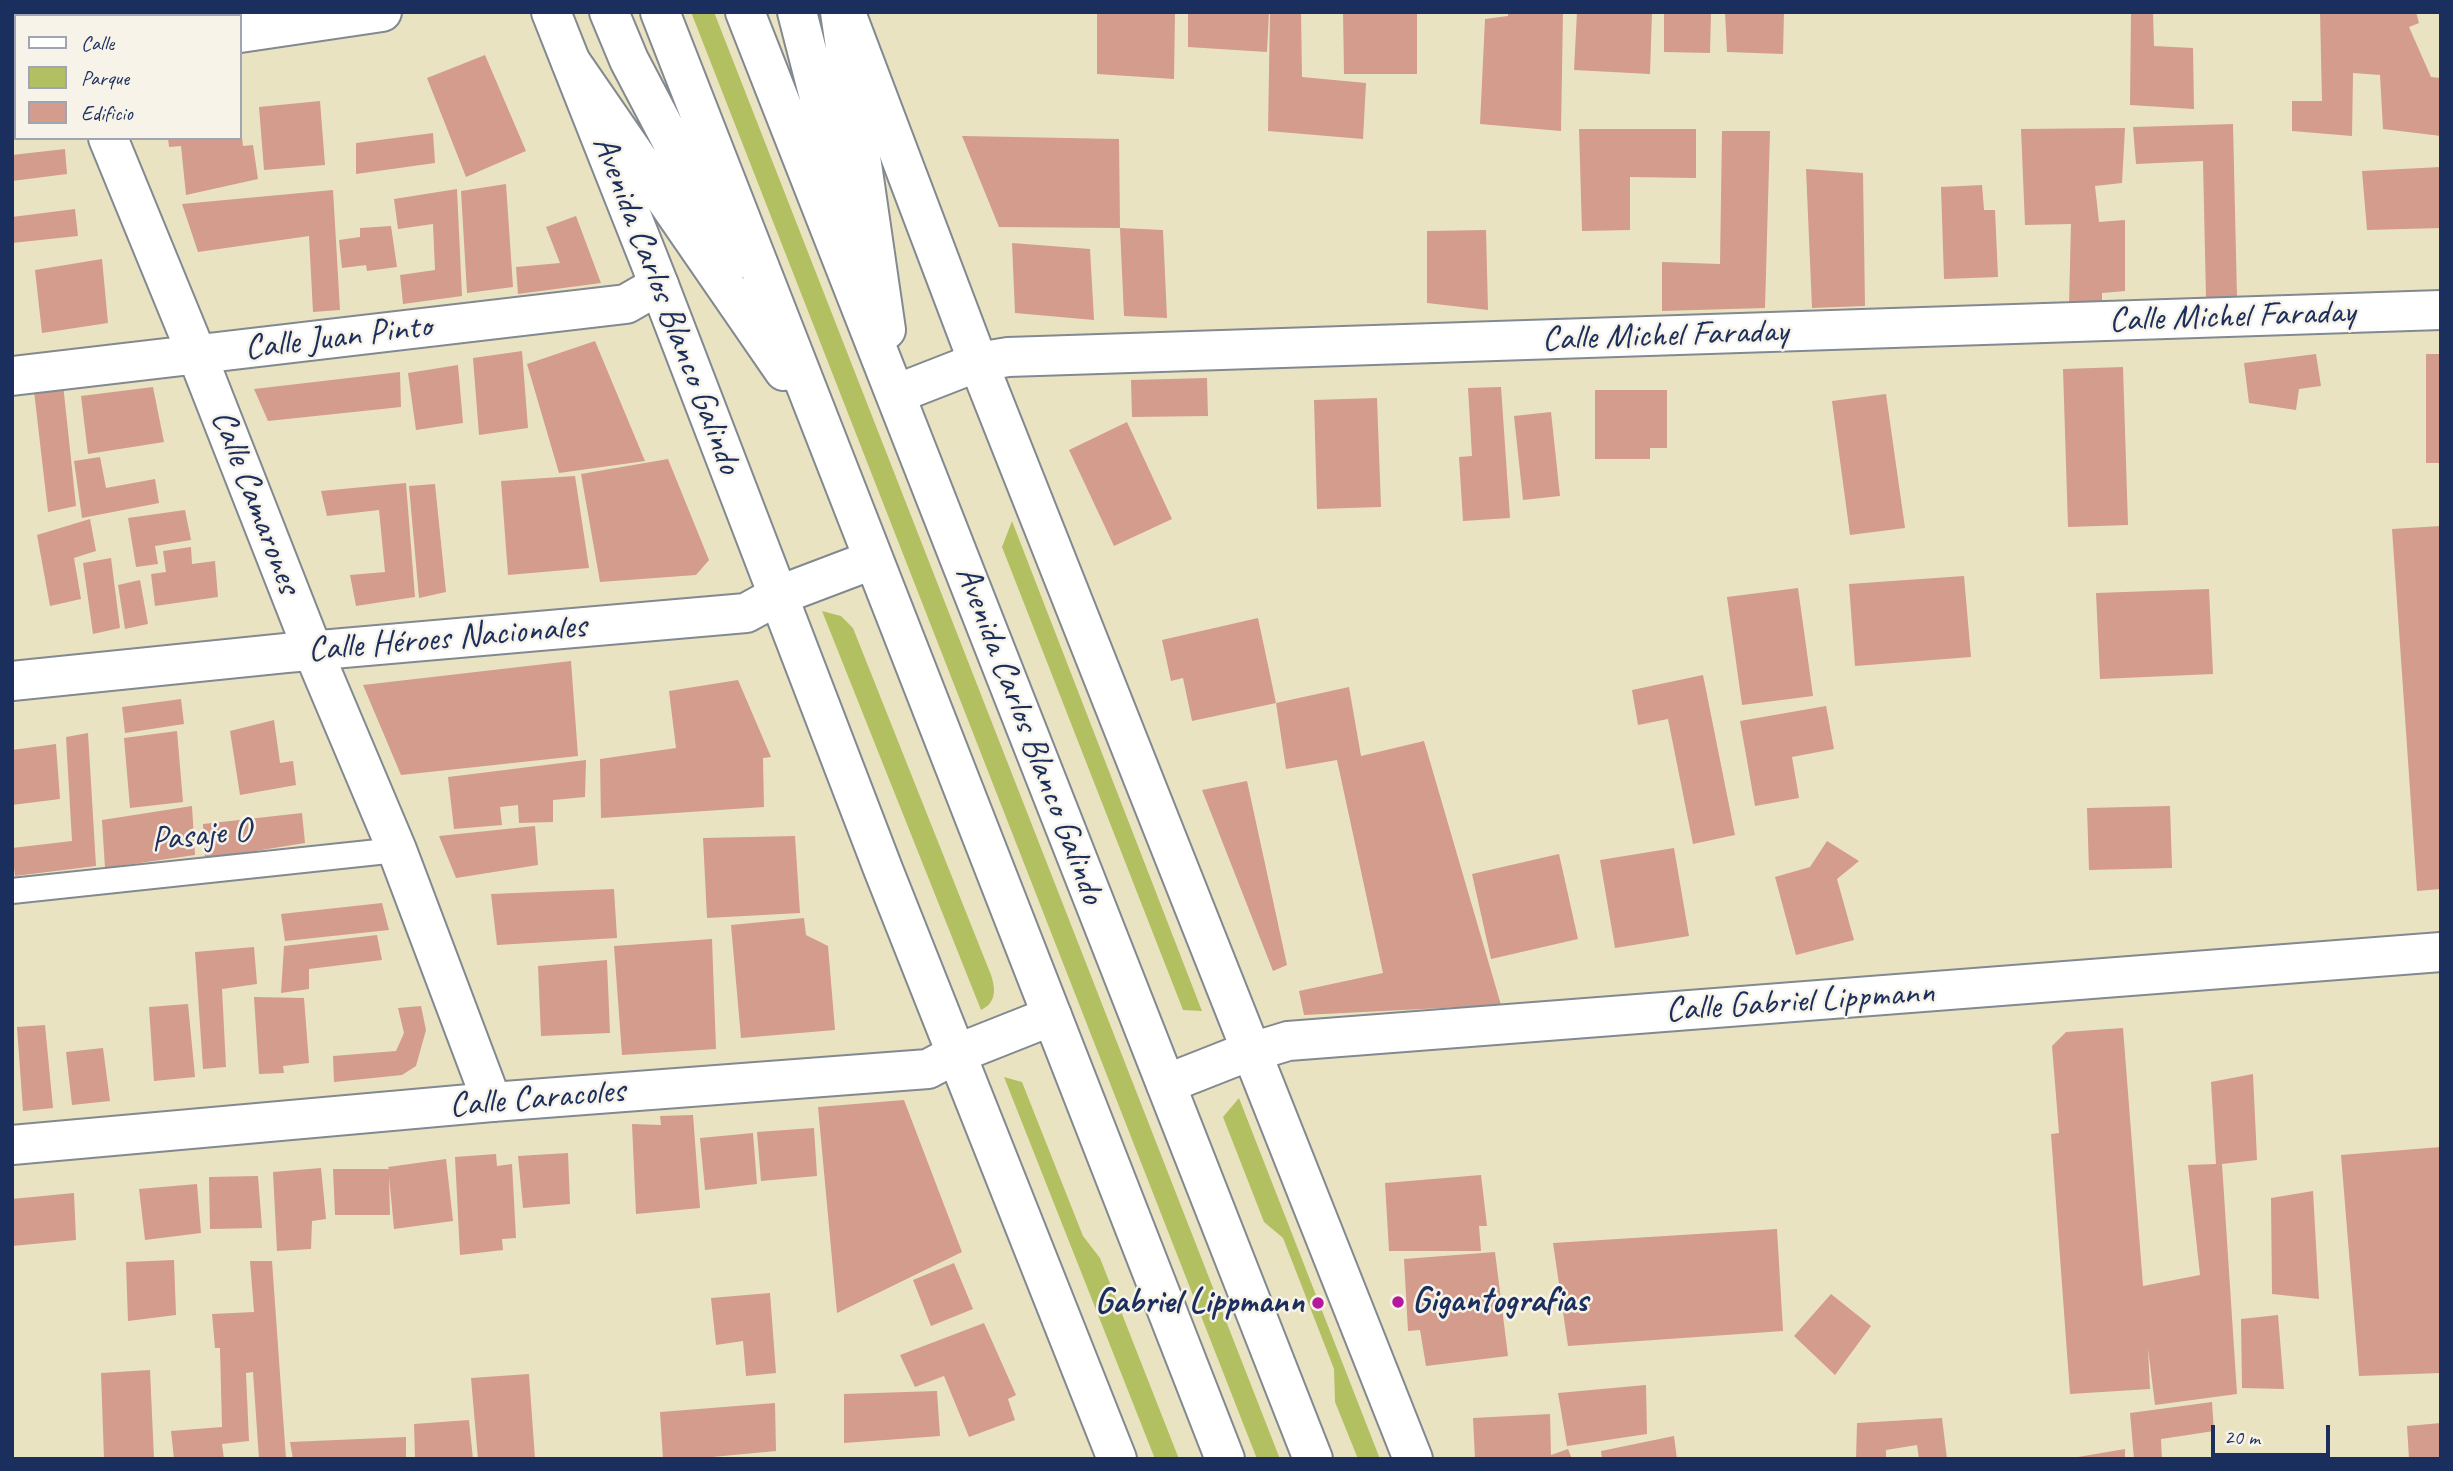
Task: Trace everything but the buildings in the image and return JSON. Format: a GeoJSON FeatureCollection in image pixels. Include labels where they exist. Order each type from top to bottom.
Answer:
{"type":"FeatureCollection","features":[{"type":"Feature","properties":{"kind":"main road"},"geometry":{"type":"LineString","coordinates":[[242,33],[382,12]]}},
{"type":"Feature","properties":{"kind":"main road","name":"Avenida Carlos Blanco Galindo"},"geometry":{"type":"LineString","coordinates":[[551,12],[659,285],[761,605],[956,1054],[1117,1459]]}},
{"type":"Feature","properties":{"kind":"main road"},"geometry":{"type":"LineString","coordinates":[[610,12],[629,60],[821,425]]}},
{"type":"Feature","properties":{"kind":"main road"},"geometry":{"type":"LineString","coordinates":[[660,12],[1225,1459]]}},
{"type":"Feature","properties":{"kind":"main road","name":"Avenida Carlos Blanco Galindo"},"geometry":{"type":"LineString","coordinates":[[745,12],[1313,1459]]}},
{"type":"Feature","properties":{"kind":"main road"},"geometry":{"type":"LineString","coordinates":[[797,12],[896,394]]}},
{"type":"Feature","properties":{"kind":"main road"},"geometry":{"type":"LineString","coordinates":[[840,12],[896,394]]}},
{"type":"Feature","properties":{"kind":"main road"},"geometry":{"type":"LineString","coordinates":[[846,12],[978,362],[1413,1459]]}},
{"type":"Feature","properties":{"kind":"main road"},"geometry":{"type":"LineString","coordinates":[[572,62],[821,425]]}},
{"type":"Feature","properties":{"kind":"main road","name":"Calle Camarones"},"geometry":{"type":"LineString","coordinates":[[109,140],[197,355],[313,651],[397,850],[492,1102]]}},
{"type":"Feature","properties":{"kind":"main road","name":"Calle Juan Pinto"},"geometry":{"type":"LineString","coordinates":[[12,376],[626,304],[659,285]]}},
{"type":"Feature","properties":{"kind":"main road","name":"Calle Michel Faraday"},"geometry":{"type":"LineString","coordinates":[[896,394],[978,362],[1008,357],[2441,310]]}},
{"type":"Feature","properties":{"kind":"main road","name":"Calle Héroes Nacionales"},"geometry":{"type":"LineString","coordinates":[[12,681],[761,605],[872,560]]}},
{"type":"Feature","properties":{"kind":"main road","name":"Calle Gabriel Lippmann"},"geometry":{"type":"LineString","coordinates":[[1166,1084],[1287,1041],[2441,952]]}},
{"type":"Feature","properties":{"kind":"main road","name":"Calle Caracoles"},"geometry":{"type":"LineString","coordinates":[[12,1145],[492,1102],[928,1069],[956,1054],[1052,1016]]}},
{"type":"Feature","properties":{"kind":"lane","name":"Pasaje O"},"geometry":{"type":"LineString","coordinates":[[12,891],[397,850]]}},
{"type":"Feature","properties":{"kind":"green space"},"geometry":{"type":"Polygon","coordinates":[[[691,12],[714,12],[1280,1459],[1257,1459],[691,12]]]}},
{"type":"Feature","properties":{"kind":"green space"},"geometry":{"type":"Polygon","coordinates":[[[1012,521],[1202,1011],[1183,1010],[1002,547],[1012,521]]]}},
{"type":"Feature","properties":{"kind":"green space"},"geometry":{"type":"Polygon","coordinates":[[[822,611],[841,616],[853,628],[991,975],[994,986],[992,1000],[981,1010],[822,611]]]}},
{"type":"Feature","properties":{"kind":"green space"},"geometry":{"type":"Polygon","coordinates":[[[1004,1077],[1022,1082],[1083,1236],[1100,1258],[1179,1459],[1155,1459],[1004,1077]]]}},
{"type":"Feature","properties":{"kind":"green space"},"geometry":{"type":"Polygon","coordinates":[[[1239,1098],[1380,1459],[1358,1459],[1335,1402],[1334,1369],[1283,1238],[1264,1222],[1223,1117],[1239,1098]]]}},
{"type":"Feature","properties":{"kind":"place","name":"Gigantografias"},"geometry":{"type":"Point","coordinates":[1398,1302]}},
{"type":"Feature","properties":{"kind":"place","name":"Gabriel Lippmann"},"geometry":{"type":"Point","coordinates":[1318,1303]}}]}
